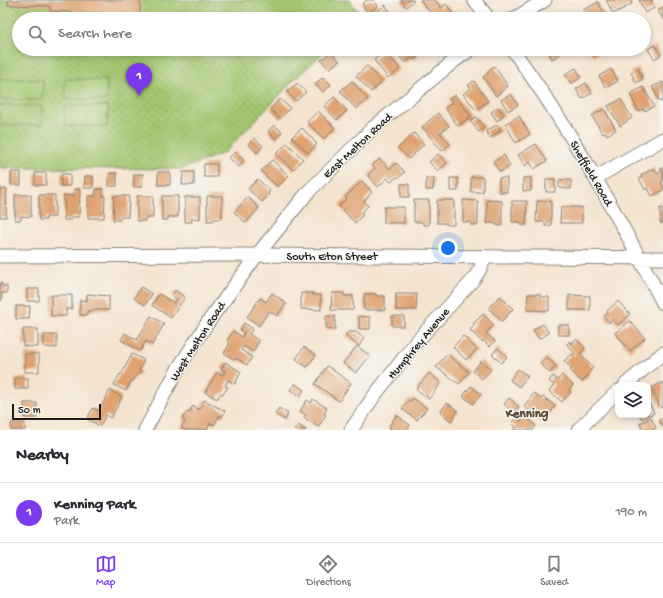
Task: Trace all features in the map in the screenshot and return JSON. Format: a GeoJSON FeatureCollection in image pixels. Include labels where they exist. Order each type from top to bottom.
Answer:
{"type":"FeatureCollection","features":[{"type":"Feature","properties":{"kind":"street"},"geometry":{"type":"LineString","coordinates":[[474,0],[483,12]]}},
{"type":"Feature","properties":{"kind":"street"},"geometry":{"type":"LineString","coordinates":[[525,12],[545,0]]}},
{"type":"Feature","properties":{"kind":"street","name":"East Melton Road"},"geometry":{"type":"LineString","coordinates":[[257,255],[308,192],[373,128],[461,56]]}},
{"type":"Feature","properties":{"kind":"street","name":"Sheffield Road"},"geometry":{"type":"LineString","coordinates":[[517,56],[554,109],[595,178],[663,303]]}},
{"type":"Feature","properties":{"kind":"street"},"geometry":{"type":"LineString","coordinates":[[595,178],[663,139]]}},
{"type":"Feature","properties":{"kind":"street","name":"South Eton Street"},"geometry":{"type":"LineString","coordinates":[[0,256],[257,255],[663,258]]}},
{"type":"Feature","properties":{"kind":"street","name":"West Melton Road"},"geometry":{"type":"LineString","coordinates":[[145,430],[178,369],[208,322],[257,255]]}},
{"type":"Feature","properties":{"kind":"street","name":"Humphrey Avenue"},"geometry":{"type":"LineString","coordinates":[[351,430],[374,396],[417,341],[473,280],[485,257]]}},
{"type":"Feature","properties":{"kind":"street"},"geometry":{"type":"LineString","coordinates":[[629,382],[663,353]]}},
{"type":"Feature","properties":{"kind":"street"},"geometry":{"type":"LineString","coordinates":[[578,430],[615,394]]}},
{"type":"Feature","properties":{"kind":"green space"},"geometry":{"type":"Polygon","coordinates":[[[0,0],[349,0],[358,12],[12,12],[12,56],[320,56],[295,79],[224,153],[182,169],[0,168],[0,0]]]}},
{"type":"Feature","properties":{"kind":"green space"},"geometry":{"type":"Polygon","coordinates":[[[0,79],[43,80],[42,100],[0,99],[0,79]]]}},
{"type":"Feature","properties":{"kind":"green space"},"geometry":{"type":"Polygon","coordinates":[[[65,79],[107,80],[107,100],[65,99],[65,79]]]}},
{"type":"Feature","properties":{"kind":"green space"},"geometry":{"type":"Polygon","coordinates":[[[0,105],[42,106],[42,125],[0,125],[0,105]]]}},
{"type":"Feature","properties":{"kind":"green space"},"geometry":{"type":"Polygon","coordinates":[[[65,106],[108,106],[107,126],[65,126],[65,106]]]}},
{"type":"Feature","properties":{"kind":"building"},"geometry":{"type":"Polygon","coordinates":[[[8,0],[140,0],[140,12],[50,11],[50,6],[8,5],[8,0]]]}},
{"type":"Feature","properties":{"kind":"building"},"geometry":{"type":"Polygon","coordinates":[[[367,0],[374,0],[378,6],[367,12],[362,4],[367,0]]]}},
{"type":"Feature","properties":{"kind":"building"},"geometry":{"type":"Polygon","coordinates":[[[401,0],[413,0],[414,1],[406,7],[401,0]]]}},
{"type":"Feature","properties":{"kind":"building"},"geometry":{"type":"Polygon","coordinates":[[[420,0],[435,0],[441,8],[446,4],[452,12],[430,12],[420,0]]]}},
{"type":"Feature","properties":{"kind":"building"},"geometry":{"type":"Polygon","coordinates":[[[606,0],[630,0],[632,4],[617,12],[612,12],[606,0]]]}},
{"type":"Feature","properties":{"kind":"building"},"geometry":{"type":"Polygon","coordinates":[[[639,0],[653,0],[651,1],[654,8],[645,12],[639,0]]]}},
{"type":"Feature","properties":{"kind":"building"},"geometry":{"type":"Polygon","coordinates":[[[598,2],[603,12],[584,12],[583,10],[598,2]]]}},
{"type":"Feature","properties":{"kind":"building"},"geometry":{"type":"Polygon","coordinates":[[[385,5],[391,12],[377,12],[385,5]]]}},
{"type":"Feature","properties":{"kind":"building"},"geometry":{"type":"Polygon","coordinates":[[[663,7],[663,20],[658,10],[663,7]]]}},
{"type":"Feature","properties":{"kind":"building"},"geometry":{"type":"Polygon","coordinates":[[[655,45],[661,55],[654,59],[651,54],[651,47],[655,45]]]}},
{"type":"Feature","properties":{"kind":"building"},"geometry":{"type":"Polygon","coordinates":[[[326,56],[335,56],[339,61],[329,69],[321,60],[326,56]]]}},
{"type":"Feature","properties":{"kind":"building"},"geometry":{"type":"Polygon","coordinates":[[[379,56],[389,56],[400,69],[388,78],[374,60],[379,56]]]}},
{"type":"Feature","properties":{"kind":"building"},"geometry":{"type":"Polygon","coordinates":[[[400,56],[418,56],[414,60],[412,58],[405,63],[400,56]]]}},
{"type":"Feature","properties":{"kind":"building"},"geometry":{"type":"Polygon","coordinates":[[[367,66],[382,82],[371,92],[356,76],[367,66]]]}},
{"type":"Feature","properties":{"kind":"building"},"geometry":{"type":"Polygon","coordinates":[[[494,66],[508,86],[496,96],[483,77],[494,66]]]}},
{"type":"Feature","properties":{"kind":"building"},"geometry":{"type":"Polygon","coordinates":[[[576,68],[581,77],[571,84],[565,74],[576,68]]]}},
{"type":"Feature","properties":{"kind":"building"},"geometry":{"type":"Polygon","coordinates":[[[638,68],[643,79],[636,83],[631,72],[638,68]]]}},
{"type":"Feature","properties":{"kind":"building"},"geometry":{"type":"Polygon","coordinates":[[[611,69],[618,81],[606,88],[599,76],[611,69]]]}},
{"type":"Feature","properties":{"kind":"building"},"geometry":{"type":"Polygon","coordinates":[[[323,77],[331,85],[323,92],[315,84],[323,77]]]}},
{"type":"Feature","properties":{"kind":"building"},"geometry":{"type":"Polygon","coordinates":[[[352,81],[368,99],[356,109],[340,91],[352,81]]]}},
{"type":"Feature","properties":{"kind":"building"},"geometry":{"type":"Polygon","coordinates":[[[474,81],[488,101],[476,110],[463,94],[471,88],[468,85],[474,81]]]}},
{"type":"Feature","properties":{"kind":"building"},"geometry":{"type":"Polygon","coordinates":[[[663,82],[663,100],[660,102],[652,87],[663,82]]]}},
{"type":"Feature","properties":{"kind":"building"},"geometry":{"type":"Polygon","coordinates":[[[297,83],[306,92],[296,101],[287,92],[297,83]]]}},
{"type":"Feature","properties":{"kind":"building"},"geometry":{"type":"Polygon","coordinates":[[[586,83],[592,93],[582,99],[576,89],[586,83]]]}},
{"type":"Feature","properties":{"kind":"building"},"geometry":{"type":"Polygon","coordinates":[[[643,87],[654,106],[645,111],[643,109],[638,111],[630,94],[643,87]]]}},
{"type":"Feature","properties":{"kind":"building"},"geometry":{"type":"Polygon","coordinates":[[[511,94],[518,105],[508,111],[501,100],[511,94]]]}},
{"type":"Feature","properties":{"kind":"building"},"geometry":{"type":"Polygon","coordinates":[[[455,95],[471,116],[458,126],[445,108],[452,103],[449,99],[455,95]]]}},
{"type":"Feature","properties":{"kind":"building"},"geometry":{"type":"Polygon","coordinates":[[[334,97],[347,111],[337,120],[324,106],[334,97]]]}},
{"type":"Feature","properties":{"kind":"building"},"geometry":{"type":"Polygon","coordinates":[[[280,99],[290,108],[280,119],[270,109],[280,99]]]}},
{"type":"Feature","properties":{"kind":"building"},"geometry":{"type":"Polygon","coordinates":[[[621,99],[632,118],[620,126],[608,106],[621,99]]]}},
{"type":"Feature","properties":{"kind":"building"},"geometry":{"type":"Polygon","coordinates":[[[498,107],[504,115],[497,121],[491,112],[498,107]]]}},
{"type":"Feature","properties":{"kind":"building"},"geometry":{"type":"Polygon","coordinates":[[[604,109],[616,130],[607,135],[605,132],[603,134],[592,116],[604,109]]]}},
{"type":"Feature","properties":{"kind":"building"},"geometry":{"type":"Polygon","coordinates":[[[318,111],[335,128],[324,139],[307,122],[318,111]]]}},
{"type":"Feature","properties":{"kind":"building"},"geometry":{"type":"Polygon","coordinates":[[[438,113],[449,126],[440,133],[450,144],[442,151],[422,127],[438,113]]]}},
{"type":"Feature","properties":{"kind":"building"},"geometry":{"type":"Polygon","coordinates":[[[519,116],[530,134],[516,143],[505,124],[519,116]]]}},
{"type":"Feature","properties":{"kind":"building"},"geometry":{"type":"Polygon","coordinates":[[[476,117],[485,127],[479,132],[470,121],[476,117]]]}},
{"type":"Feature","properties":{"kind":"building"},"geometry":{"type":"Polygon","coordinates":[[[274,125],[282,132],[276,139],[268,131],[274,125]]]}},
{"type":"Feature","properties":{"kind":"building"},"geometry":{"type":"Polygon","coordinates":[[[497,125],[501,131],[490,138],[486,131],[497,125]]]}},
{"type":"Feature","properties":{"kind":"building"},"geometry":{"type":"Polygon","coordinates":[[[302,128],[317,144],[308,153],[292,137],[302,128]]]}},
{"type":"Feature","properties":{"kind":"building"},"geometry":{"type":"Polygon","coordinates":[[[414,133],[424,144],[409,159],[398,148],[414,133]]]}},
{"type":"Feature","properties":{"kind":"building"},"geometry":{"type":"Polygon","coordinates":[[[254,138],[263,146],[257,153],[248,144],[254,138]]]}},
{"type":"Feature","properties":{"kind":"building"},"geometry":{"type":"Polygon","coordinates":[[[287,143],[303,159],[293,170],[276,154],[287,143]]]}},
{"type":"Feature","properties":{"kind":"building"},"geometry":{"type":"Polygon","coordinates":[[[536,144],[547,161],[534,169],[530,162],[525,166],[518,155],[536,144]]]}},
{"type":"Feature","properties":{"kind":"building"},"geometry":{"type":"Polygon","coordinates":[[[235,152],[244,161],[239,167],[229,158],[235,152]]]}},
{"type":"Feature","properties":{"kind":"building"},"geometry":{"type":"Polygon","coordinates":[[[438,154],[447,163],[438,171],[429,162],[438,154]]]}},
{"type":"Feature","properties":{"kind":"building"},"geometry":{"type":"Polygon","coordinates":[[[504,155],[510,166],[500,172],[493,162],[504,155]]]}},
{"type":"Feature","properties":{"kind":"building"},"geometry":{"type":"Polygon","coordinates":[[[380,159],[390,169],[396,163],[405,172],[391,182],[387,178],[378,187],[368,175],[375,168],[372,165],[380,159]]]}},
{"type":"Feature","properties":{"kind":"building"},"geometry":{"type":"Polygon","coordinates":[[[272,160],[289,176],[278,187],[261,171],[272,160]]]}},
{"type":"Feature","properties":{"kind":"building"},"geometry":{"type":"Polygon","coordinates":[[[204,164],[217,164],[217,177],[204,177],[204,164]]]}},
{"type":"Feature","properties":{"kind":"building"},"geometry":{"type":"Polygon","coordinates":[[[654,168],[657,174],[662,171],[660,169],[663,168],[663,181],[661,182],[663,190],[652,196],[648,188],[645,190],[639,178],[642,177],[641,175],[654,168]]]}},
{"type":"Feature","properties":{"kind":"building"},"geometry":{"type":"Polygon","coordinates":[[[11,172],[21,172],[21,185],[11,185],[11,172]]]}},
{"type":"Feature","properties":{"kind":"building"},"geometry":{"type":"Polygon","coordinates":[[[158,172],[170,172],[170,185],[158,185],[158,172]]]}},
{"type":"Feature","properties":{"kind":"building"},"geometry":{"type":"Polygon","coordinates":[[[183,172],[194,172],[194,185],[182,185],[183,172]]]}},
{"type":"Feature","properties":{"kind":"building"},"geometry":{"type":"Polygon","coordinates":[[[35,173],[46,173],[46,185],[35,185],[35,173]]]}},
{"type":"Feature","properties":{"kind":"building"},"geometry":{"type":"Polygon","coordinates":[[[109,173],[117,173],[117,186],[109,186],[109,173]]]}},
{"type":"Feature","properties":{"kind":"building"},"geometry":{"type":"Polygon","coordinates":[[[61,174],[70,174],[70,186],[61,186],[61,174]]]}},
{"type":"Feature","properties":{"kind":"building"},"geometry":{"type":"Polygon","coordinates":[[[134,174],[143,174],[142,187],[134,187],[134,174]]]}},
{"type":"Feature","properties":{"kind":"building"},"geometry":{"type":"Polygon","coordinates":[[[85,176],[93,176],[93,188],[84,188],[85,176]]]}},
{"type":"Feature","properties":{"kind":"building"},"geometry":{"type":"Polygon","coordinates":[[[471,177],[483,177],[483,192],[471,192],[471,177]]]}},
{"type":"Feature","properties":{"kind":"building"},"geometry":{"type":"Polygon","coordinates":[[[426,178],[434,178],[433,190],[426,190],[426,178]]]}},
{"type":"Feature","properties":{"kind":"building"},"geometry":{"type":"Polygon","coordinates":[[[450,178],[458,178],[458,191],[450,191],[450,178]]]}},
{"type":"Feature","properties":{"kind":"building"},"geometry":{"type":"Polygon","coordinates":[[[499,178],[507,178],[507,192],[499,192],[499,178]]]}},
{"type":"Feature","properties":{"kind":"building"},"geometry":{"type":"Polygon","coordinates":[[[523,178],[531,178],[531,191],[523,191],[523,178]]]}},
{"type":"Feature","properties":{"kind":"building"},"geometry":{"type":"Polygon","coordinates":[[[258,179],[270,191],[268,193],[269,195],[262,202],[248,189],[258,179]]]}},
{"type":"Feature","properties":{"kind":"building"},"geometry":{"type":"Polygon","coordinates":[[[546,179],[555,179],[555,192],[546,192],[546,179]]]}},
{"type":"Feature","properties":{"kind":"building"},"geometry":{"type":"Polygon","coordinates":[[[559,180],[571,180],[571,189],[559,188],[559,180]]]}},
{"type":"Feature","properties":{"kind":"building"},"geometry":{"type":"Polygon","coordinates":[[[362,181],[372,192],[364,201],[368,206],[361,213],[363,215],[355,223],[339,206],[347,198],[345,197],[362,181]]]}},
{"type":"Feature","properties":{"kind":"building"},"geometry":{"type":"Polygon","coordinates":[[[401,184],[409,184],[409,197],[401,197],[401,184]]]}},
{"type":"Feature","properties":{"kind":"building"},"geometry":{"type":"Polygon","coordinates":[[[0,189],[7,189],[6,217],[0,217],[0,189]]]}},
{"type":"Feature","properties":{"kind":"building"},"geometry":{"type":"Polygon","coordinates":[[[74,189],[80,189],[79,217],[71,217],[71,220],[64,220],[64,195],[74,196],[74,189]]]}},
{"type":"Feature","properties":{"kind":"building"},"geometry":{"type":"Polygon","coordinates":[[[96,189],[103,189],[103,196],[105,196],[104,218],[88,218],[88,196],[95,196],[96,189]]]}},
{"type":"Feature","properties":{"kind":"building"},"geometry":{"type":"Polygon","coordinates":[[[15,195],[31,195],[31,217],[21,216],[21,220],[15,220],[15,195]]]}},
{"type":"Feature","properties":{"kind":"building"},"geometry":{"type":"Polygon","coordinates":[[[39,195],[55,195],[55,217],[46,217],[46,220],[39,220],[39,195]]]}},
{"type":"Feature","properties":{"kind":"building"},"geometry":{"type":"Polygon","coordinates":[[[114,196],[129,196],[128,217],[120,217],[120,220],[113,220],[114,196]]]}},
{"type":"Feature","properties":{"kind":"building"},"geometry":{"type":"Polygon","coordinates":[[[137,196],[153,196],[153,218],[145,218],[145,221],[137,221],[137,196]]]}},
{"type":"Feature","properties":{"kind":"building"},"geometry":{"type":"Polygon","coordinates":[[[162,196],[178,196],[178,217],[168,217],[168,220],[162,220],[162,196]]]}},
{"type":"Feature","properties":{"kind":"building"},"geometry":{"type":"Polygon","coordinates":[[[207,196],[222,196],[222,219],[207,221],[207,196]]]}},
{"type":"Feature","properties":{"kind":"building"},"geometry":{"type":"Polygon","coordinates":[[[185,197],[200,197],[200,219],[192,218],[192,222],[185,222],[185,197]]]}},
{"type":"Feature","properties":{"kind":"building"},"geometry":{"type":"Polygon","coordinates":[[[248,197],[259,208],[246,223],[234,212],[248,197]]]}},
{"type":"Feature","properties":{"kind":"building"},"geometry":{"type":"Polygon","coordinates":[[[414,200],[429,200],[429,225],[423,225],[423,222],[414,222],[414,200]]]}},
{"type":"Feature","properties":{"kind":"building"},"geometry":{"type":"Polygon","coordinates":[[[437,200],[454,200],[454,225],[437,223],[437,200]]]}},
{"type":"Feature","properties":{"kind":"building"},"geometry":{"type":"Polygon","coordinates":[[[463,200],[478,201],[478,225],[471,225],[471,222],[463,222],[463,200]]]}},
{"type":"Feature","properties":{"kind":"building"},"geometry":{"type":"Polygon","coordinates":[[[487,200],[502,201],[502,226],[496,225],[495,223],[487,223],[487,200]]]}},
{"type":"Feature","properties":{"kind":"building"},"geometry":{"type":"Polygon","coordinates":[[[512,201],[527,201],[526,225],[521,225],[521,222],[512,222],[512,201]]]}},
{"type":"Feature","properties":{"kind":"building"},"geometry":{"type":"Polygon","coordinates":[[[537,201],[551,201],[551,226],[545,226],[545,222],[536,222],[537,201]]]}},
{"type":"Feature","properties":{"kind":"building"},"geometry":{"type":"Polygon","coordinates":[[[384,207],[404,207],[404,223],[384,223],[384,207]]]}},
{"type":"Feature","properties":{"kind":"building"},"geometry":{"type":"Polygon","coordinates":[[[561,207],[582,207],[582,223],[560,223],[561,207]]]}},
{"type":"Feature","properties":{"kind":"building"},"geometry":{"type":"Polygon","coordinates":[[[660,208],[663,208],[663,223],[660,223],[660,208]]]}},
{"type":"Feature","properties":{"kind":"building"},"geometry":{"type":"Polygon","coordinates":[[[0,283],[2,283],[2,286],[7,286],[7,293],[2,293],[2,300],[0,300],[0,283]]]}},
{"type":"Feature","properties":{"kind":"building"},"geometry":{"type":"Polygon","coordinates":[[[141,287],[152,294],[145,305],[134,298],[141,287]]]}},
{"type":"Feature","properties":{"kind":"building"},"geometry":{"type":"Polygon","coordinates":[[[27,289],[39,289],[39,301],[27,301],[27,289]]]}},
{"type":"Feature","properties":{"kind":"building"},"geometry":{"type":"Polygon","coordinates":[[[175,290],[185,297],[171,318],[152,305],[159,294],[174,303],[177,299],[172,296],[175,290]]]}},
{"type":"Feature","properties":{"kind":"building"},"geometry":{"type":"Polygon","coordinates":[[[272,293],[286,303],[277,316],[269,311],[259,326],[247,317],[260,298],[266,302],[272,293]]]}},
{"type":"Feature","properties":{"kind":"building"},"geometry":{"type":"Polygon","coordinates":[[[301,293],[321,295],[321,310],[301,309],[301,293]]]}},
{"type":"Feature","properties":{"kind":"building"},"geometry":{"type":"Polygon","coordinates":[[[332,293],[344,293],[344,296],[353,296],[353,310],[331,310],[332,293]]]}},
{"type":"Feature","properties":{"kind":"building"},"geometry":{"type":"Polygon","coordinates":[[[87,294],[109,296],[109,310],[87,311],[87,315],[80,315],[80,300],[87,301],[87,294]]]}},
{"type":"Feature","properties":{"kind":"building"},"geometry":{"type":"Polygon","coordinates":[[[364,294],[385,296],[385,310],[364,310],[364,294]]]}},
{"type":"Feature","properties":{"kind":"building"},"geometry":{"type":"Polygon","coordinates":[[[396,294],[417,294],[416,310],[396,310],[396,294]]]}},
{"type":"Feature","properties":{"kind":"building"},"geometry":{"type":"Polygon","coordinates":[[[528,294],[540,294],[540,297],[549,297],[549,311],[527,310],[528,294]]]}},
{"type":"Feature","properties":{"kind":"building"},"geometry":{"type":"Polygon","coordinates":[[[51,295],[72,295],[72,309],[66,309],[66,316],[51,316],[51,295]]]}},
{"type":"Feature","properties":{"kind":"building"},"geometry":{"type":"Polygon","coordinates":[[[569,295],[590,296],[590,310],[569,310],[569,295]]]}},
{"type":"Feature","properties":{"kind":"building"},"geometry":{"type":"Polygon","coordinates":[[[500,296],[513,309],[502,321],[488,308],[500,296]]]}},
{"type":"Feature","properties":{"kind":"building"},"geometry":{"type":"Polygon","coordinates":[[[618,301],[630,314],[618,325],[613,319],[609,323],[604,316],[608,313],[607,311],[618,301]]]}},
{"type":"Feature","properties":{"kind":"building"},"geometry":{"type":"Polygon","coordinates":[[[16,306],[30,306],[29,319],[16,319],[16,306]]]}},
{"type":"Feature","properties":{"kind":"building"},"geometry":{"type":"Polygon","coordinates":[[[483,314],[494,325],[486,333],[495,341],[490,347],[483,340],[482,342],[470,330],[475,325],[473,324],[483,314]]]}},
{"type":"Feature","properties":{"kind":"building"},"geometry":{"type":"Polygon","coordinates":[[[151,316],[164,324],[152,345],[146,341],[140,351],[121,340],[125,333],[137,340],[151,316]]]}},
{"type":"Feature","properties":{"kind":"building"},"geometry":{"type":"Polygon","coordinates":[[[326,316],[335,316],[335,330],[326,329],[326,316]]]}},
{"type":"Feature","properties":{"kind":"building"},"geometry":{"type":"Polygon","coordinates":[[[359,316],[370,317],[370,329],[359,329],[359,316]]]}},
{"type":"Feature","properties":{"kind":"building"},"geometry":{"type":"Polygon","coordinates":[[[392,316],[404,316],[404,326],[392,326],[392,316]]]}},
{"type":"Feature","properties":{"kind":"building"},"geometry":{"type":"Polygon","coordinates":[[[630,321],[645,338],[630,351],[615,333],[630,321]]]}},
{"type":"Feature","properties":{"kind":"building"},"geometry":{"type":"Polygon","coordinates":[[[244,323],[253,329],[249,334],[259,341],[253,352],[244,346],[241,350],[252,357],[247,365],[224,353],[230,343],[227,341],[233,331],[242,337],[244,333],[240,330],[244,323]]]}},
{"type":"Feature","properties":{"kind":"building"},"geometry":{"type":"Polygon","coordinates":[[[543,324],[549,333],[539,339],[533,330],[543,324]]]}},
{"type":"Feature","properties":{"kind":"building"},"geometry":{"type":"Polygon","coordinates":[[[558,325],[569,325],[569,335],[558,335],[558,325]]]}},
{"type":"Feature","properties":{"kind":"building"},"geometry":{"type":"Polygon","coordinates":[[[23,329],[38,329],[38,347],[23,346],[23,329]]]}},
{"type":"Feature","properties":{"kind":"building"},"geometry":{"type":"Polygon","coordinates":[[[348,332],[356,332],[364,338],[359,346],[345,336],[348,332]]]}},
{"type":"Feature","properties":{"kind":"building"},"geometry":{"type":"Polygon","coordinates":[[[44,335],[57,335],[57,348],[44,347],[44,335]]]}},
{"type":"Feature","properties":{"kind":"building"},"geometry":{"type":"Polygon","coordinates":[[[463,336],[477,349],[466,360],[453,347],[463,336]]]}},
{"type":"Feature","properties":{"kind":"building"},"geometry":{"type":"Polygon","coordinates":[[[576,339],[585,348],[580,354],[593,368],[589,372],[590,374],[582,382],[570,370],[572,369],[564,361],[572,354],[573,356],[575,354],[567,344],[570,341],[572,344],[576,339]]]}},
{"type":"Feature","properties":{"kind":"building"},"geometry":{"type":"Polygon","coordinates":[[[357,346],[370,356],[356,373],[343,363],[357,346]]]}},
{"type":"Feature","properties":{"kind":"building"},"geometry":{"type":"Polygon","coordinates":[[[304,347],[316,355],[307,367],[296,359],[304,347]]]}},
{"type":"Feature","properties":{"kind":"building"},"geometry":{"type":"Polygon","coordinates":[[[498,348],[507,357],[501,363],[492,354],[498,348]]]}},
{"type":"Feature","properties":{"kind":"building"},"geometry":{"type":"Polygon","coordinates":[[[25,354],[39,354],[39,372],[25,372],[25,354]]]}},
{"type":"Feature","properties":{"kind":"building"},"geometry":{"type":"Polygon","coordinates":[[[132,354],[144,360],[139,371],[141,372],[133,381],[132,380],[126,391],[114,385],[132,354]]]}},
{"type":"Feature","properties":{"kind":"building"},"geometry":{"type":"Polygon","coordinates":[[[447,354],[469,372],[459,384],[436,367],[447,354]]]}},
{"type":"Feature","properties":{"kind":"building"},"geometry":{"type":"Polygon","coordinates":[[[546,357],[556,366],[550,373],[540,364],[546,357]]]}},
{"type":"Feature","properties":{"kind":"building"},"geometry":{"type":"Polygon","coordinates":[[[481,361],[491,370],[482,379],[473,371],[481,361]]]}},
{"type":"Feature","properties":{"kind":"building"},"geometry":{"type":"Polygon","coordinates":[[[225,362],[241,372],[235,384],[228,380],[225,386],[228,387],[217,399],[205,392],[217,372],[223,375],[225,371],[221,369],[225,362]]]}},
{"type":"Feature","properties":{"kind":"building"},"geometry":{"type":"Polygon","coordinates":[[[327,366],[351,383],[339,401],[315,384],[327,366]]]}},
{"type":"Feature","properties":{"kind":"building"},"geometry":{"type":"Polygon","coordinates":[[[518,369],[528,376],[519,387],[510,380],[518,369]]]}},
{"type":"Feature","properties":{"kind":"building"},"geometry":{"type":"Polygon","coordinates":[[[429,373],[441,383],[429,399],[416,389],[429,373]]]}},
{"type":"Feature","properties":{"kind":"building"},"geometry":{"type":"Polygon","coordinates":[[[562,375],[573,385],[569,390],[571,392],[562,402],[549,391],[554,385],[549,381],[553,376],[558,380],[562,375]]]}},
{"type":"Feature","properties":{"kind":"building"},"geometry":{"type":"Polygon","coordinates":[[[15,378],[28,378],[28,389],[15,389],[15,378]]]}},
{"type":"Feature","properties":{"kind":"building"},"geometry":{"type":"Polygon","coordinates":[[[663,382],[663,407],[661,408],[651,388],[663,382]]]}},
{"type":"Feature","properties":{"kind":"building"},"geometry":{"type":"Polygon","coordinates":[[[295,384],[304,390],[300,396],[290,390],[295,384]]]}},
{"type":"Feature","properties":{"kind":"building"},"geometry":{"type":"Polygon","coordinates":[[[471,386],[481,394],[473,404],[463,396],[471,386]]]}},
{"type":"Feature","properties":{"kind":"building"},"geometry":{"type":"Polygon","coordinates":[[[110,390],[122,397],[111,418],[106,415],[100,426],[87,419],[93,408],[99,411],[110,390]]]}},
{"type":"Feature","properties":{"kind":"building"},"geometry":{"type":"Polygon","coordinates":[[[534,393],[541,399],[543,397],[555,406],[544,422],[524,406],[534,393]]]}},
{"type":"Feature","properties":{"kind":"building"},"geometry":{"type":"Polygon","coordinates":[[[413,398],[427,408],[417,420],[402,409],[409,400],[411,401],[413,398]]]}},
{"type":"Feature","properties":{"kind":"building"},"geometry":{"type":"Polygon","coordinates":[[[509,398],[519,407],[514,413],[504,404],[509,398]]]}},
{"type":"Feature","properties":{"kind":"building"},"geometry":{"type":"Polygon","coordinates":[[[313,399],[327,408],[324,414],[326,415],[318,427],[304,418],[306,415],[300,411],[307,400],[311,403],[313,399]]]}},
{"type":"Feature","properties":{"kind":"building"},"geometry":{"type":"Polygon","coordinates":[[[204,400],[225,411],[222,417],[219,416],[214,425],[210,423],[207,430],[186,430],[181,428],[185,421],[182,419],[187,412],[189,413],[193,406],[199,410],[204,400]]]}},
{"type":"Feature","properties":{"kind":"building"},"geometry":{"type":"Polygon","coordinates":[[[24,403],[37,403],[37,418],[24,418],[24,403]]]}},
{"type":"Feature","properties":{"kind":"building"},"geometry":{"type":"Polygon","coordinates":[[[447,403],[458,411],[451,421],[440,412],[447,403]]]}},
{"type":"Feature","properties":{"kind":"building"},"geometry":{"type":"Polygon","coordinates":[[[651,406],[654,413],[651,414],[651,406]]]}},
{"type":"Feature","properties":{"kind":"building"},"geometry":{"type":"Polygon","coordinates":[[[279,408],[288,414],[285,420],[275,414],[279,408]]]}},
{"type":"Feature","properties":{"kind":"building"},"geometry":{"type":"Polygon","coordinates":[[[396,415],[410,425],[407,430],[389,430],[391,428],[389,427],[396,415]]]}},
{"type":"Feature","properties":{"kind":"building"},"geometry":{"type":"Polygon","coordinates":[[[525,416],[536,426],[533,430],[513,430],[516,427],[512,423],[517,418],[521,421],[525,416]]]}},
{"type":"Feature","properties":{"kind":"building"},"geometry":{"type":"Polygon","coordinates":[[[651,417],[656,428],[652,430],[643,430],[640,423],[651,417]]]}},
{"type":"Feature","properties":{"kind":"building"},"geometry":{"type":"Polygon","coordinates":[[[663,418],[663,427],[659,420],[663,418]]]}},
{"type":"Feature","properties":{"kind":"building"},"geometry":{"type":"Polygon","coordinates":[[[11,423],[25,423],[25,430],[11,430],[11,423]]]}},
{"type":"Feature","properties":{"kind":"building"},"geometry":{"type":"Polygon","coordinates":[[[298,425],[306,430],[294,430],[298,425]]]}},
{"type":"Feature","properties":{"kind":"place","name":"Kenning Park"},"geometry":{"type":"Point","coordinates":[139,96]}},
{"type":"Feature","properties":{"kind":"district","name":"Kenning"},"geometry":{"type":"Point","coordinates":[527,412]}}]}
